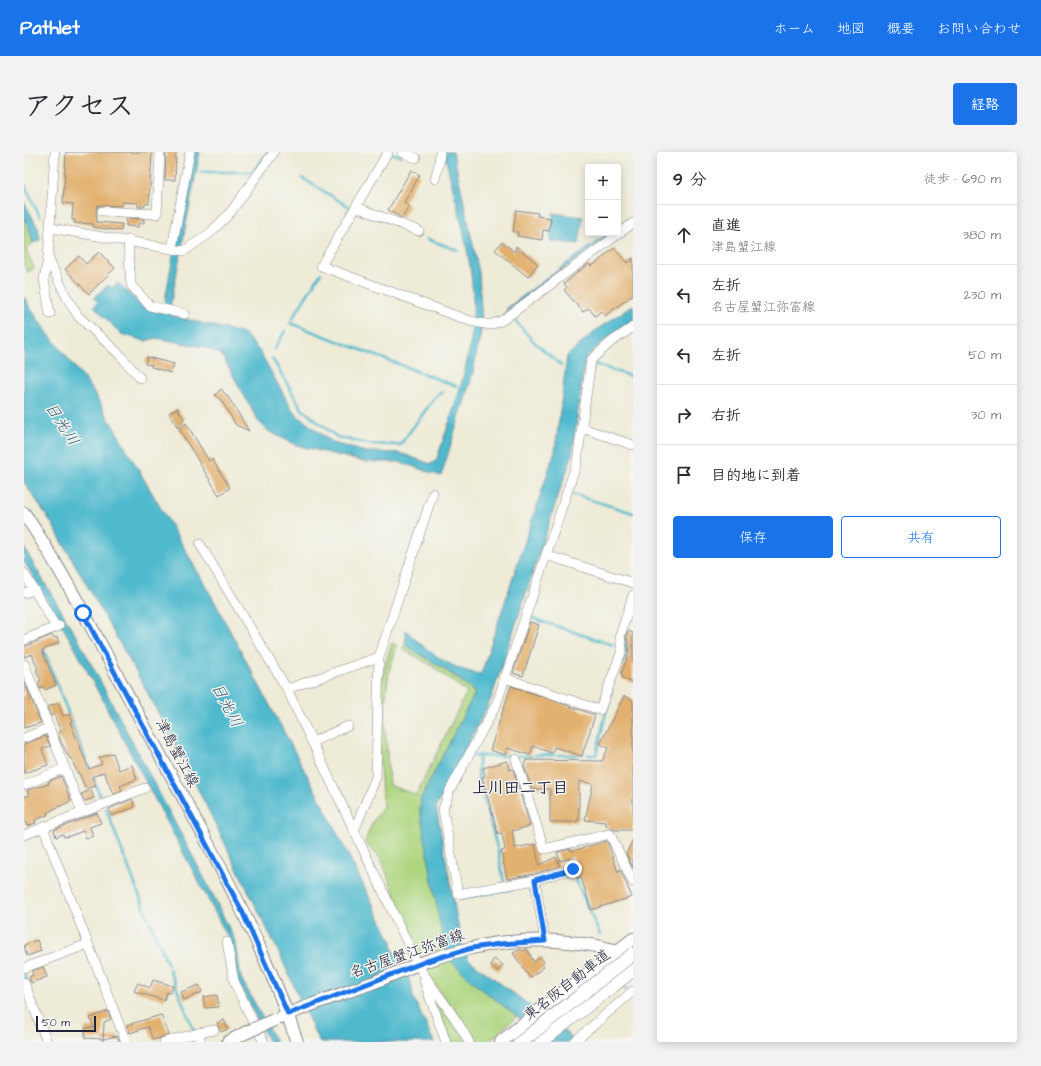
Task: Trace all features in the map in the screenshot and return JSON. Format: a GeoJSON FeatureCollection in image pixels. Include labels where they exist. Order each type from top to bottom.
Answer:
{"type":"FeatureCollection","features":[{"type":"Feature","properties":{"kind":"highway","name":"東名阪自動車道"},"geometry":{"type":"LineString","coordinates":[[521,1042],[633,955]]}},
{"type":"Feature","properties":{"kind":"highway","name":"東名阪自動車道"},"geometry":{"type":"LineString","coordinates":[[541,1042],[633,970]]}},
{"type":"Feature","properties":{"kind":"main road","name":"津島蟹江線"},"geometry":{"type":"LineString","coordinates":[[24,513],[65,579],[193,817],[292,1012]]}},
{"type":"Feature","properties":{"kind":"main road"},"geometry":{"type":"LineString","coordinates":[[501,1042],[545,1006],[633,939]]}},
{"type":"Feature","properties":{"kind":"main road","name":"名古屋蟹江弥富線"},"geometry":{"type":"LineString","coordinates":[[228,1042],[292,1012],[418,965],[472,948],[500,944],[545,941],[568,942],[617,950]]}},
{"type":"Feature","properties":{"kind":"main road"},"geometry":{"type":"LineString","coordinates":[[617,950],[633,955]]}},
{"type":"Feature","properties":{"kind":"main road"},"geometry":{"type":"LineString","coordinates":[[292,1012],[296,1042]]}},
{"type":"Feature","properties":{"kind":"street"},"geometry":{"type":"LineString","coordinates":[[50,314],[44,279],[51,228],[55,152]]}},
{"type":"Feature","properties":{"kind":"street"},"geometry":{"type":"LineString","coordinates":[[102,211],[157,214],[160,152]]}},
{"type":"Feature","properties":{"kind":"street"},"geometry":{"type":"LineString","coordinates":[[173,248],[190,152]]}},
{"type":"Feature","properties":{"kind":"street"},"geometry":{"type":"LineString","coordinates":[[51,228],[128,240],[184,251],[210,233],[230,213],[274,152]]}},
{"type":"Feature","properties":{"kind":"street"},"geometry":{"type":"LineString","coordinates":[[388,152],[321,266],[470,321],[490,325],[503,320],[633,223]]}},
{"type":"Feature","properties":{"kind":"street"},"geometry":{"type":"LineString","coordinates":[[402,152],[416,158]]}},
{"type":"Feature","properties":{"kind":"street"},"geometry":{"type":"LineString","coordinates":[[435,179],[439,164],[440,152]]}},
{"type":"Feature","properties":{"kind":"street"},"geometry":{"type":"LineString","coordinates":[[356,207],[419,231]]}},
{"type":"Feature","properties":{"kind":"street"},"geometry":{"type":"LineString","coordinates":[[128,240],[131,285],[150,306],[185,314]]}},
{"type":"Feature","properties":{"kind":"street"},"geometry":{"type":"LineString","coordinates":[[48,258],[66,296],[78,316],[119,354],[140,378]]}},
{"type":"Feature","properties":{"kind":"street"},"geometry":{"type":"LineString","coordinates":[[573,869],[535,880],[458,894],[443,816],[443,809],[450,790],[465,765],[497,703],[577,462],[591,360],[611,342],[633,327]]}},
{"type":"Feature","properties":{"kind":"street"},"geometry":{"type":"LineString","coordinates":[[582,428],[633,445]]}},
{"type":"Feature","properties":{"kind":"street"},"geometry":{"type":"LineString","coordinates":[[354,831],[376,777],[379,657],[433,493]]}},
{"type":"Feature","properties":{"kind":"street"},"geometry":{"type":"LineString","coordinates":[[200,544],[286,689],[418,965],[431,987],[461,1026],[469,1042]]}},
{"type":"Feature","properties":{"kind":"street"},"geometry":{"type":"LineString","coordinates":[[546,554],[633,583]]}},
{"type":"Feature","properties":{"kind":"street"},"geometry":{"type":"LineString","coordinates":[[24,573],[57,627],[24,640]]}},
{"type":"Feature","properties":{"kind":"street"},"geometry":{"type":"LineString","coordinates":[[24,593],[34,590]]}},
{"type":"Feature","properties":{"kind":"street"},"geometry":{"type":"LineString","coordinates":[[505,678],[600,710],[622,650],[620,636],[633,595]]}},
{"type":"Feature","properties":{"kind":"street"},"geometry":{"type":"LineString","coordinates":[[286,689],[379,657]]}},
{"type":"Feature","properties":{"kind":"street"},"geometry":{"type":"LineString","coordinates":[[24,664],[28,688],[49,728],[82,812]]}},
{"type":"Feature","properties":{"kind":"street"},"geometry":{"type":"LineString","coordinates":[[312,742],[348,726]]}},
{"type":"Feature","properties":{"kind":"street"},"geometry":{"type":"LineString","coordinates":[[24,738],[49,728]]}},
{"type":"Feature","properties":{"kind":"street"},"geometry":{"type":"LineString","coordinates":[[516,759],[544,849],[610,834],[633,882]]}},
{"type":"Feature","properties":{"kind":"street"},"geometry":{"type":"LineString","coordinates":[[24,785],[65,768]]}},
{"type":"Feature","properties":{"kind":"street"},"geometry":{"type":"LineString","coordinates":[[24,835],[145,788]]}},
{"type":"Feature","properties":{"kind":"street"},"geometry":{"type":"LineString","coordinates":[[43,827],[126,1042]]}},
{"type":"Feature","properties":{"kind":"street"},"geometry":{"type":"LineString","coordinates":[[535,880],[545,941]]}},
{"type":"Feature","properties":{"kind":"street"},"geometry":{"type":"LineString","coordinates":[[227,942],[234,981],[261,1041]]}},
{"type":"Feature","properties":{"kind":"street"},"geometry":{"type":"LineString","coordinates":[[24,968],[88,944]]}},
{"type":"Feature","properties":{"kind":"street"},"geometry":{"type":"LineString","coordinates":[[418,965],[446,1042]]}},
{"type":"Feature","properties":{"kind":"street"},"geometry":{"type":"LineString","coordinates":[[24,982],[47,1042]]}},
{"type":"Feature","properties":{"kind":"street"},"geometry":{"type":"LineString","coordinates":[[574,1042],[633,991]]}},
{"type":"Feature","properties":{"kind":"street"},"geometry":{"type":"LineString","coordinates":[[164,1042],[200,1038],[214,1030]]}},
{"type":"Feature","properties":{"kind":"green space"},"geometry":{"type":"Polygon","coordinates":[[[24,218],[29,227],[33,243],[26,250],[34,268],[28,272],[24,264],[24,218]]]}},
{"type":"Feature","properties":{"kind":"green space"},"geometry":{"type":"Polygon","coordinates":[[[392,643],[397,646],[389,671],[384,709],[389,785],[416,795],[467,692],[429,664],[402,649],[405,645],[441,667],[475,693],[421,798],[420,810],[474,983],[517,1016],[488,1042],[474,1042],[465,1023],[429,978],[425,968],[426,966],[438,962],[433,948],[421,953],[417,952],[381,859],[365,843],[372,824],[383,808],[378,735],[380,682],[392,643]]]}},
{"type":"Feature","properties":{"kind":"green space"},"geometry":{"type":"Polygon","coordinates":[[[430,991],[467,1042],[451,1042],[430,991]]]}},
{"type":"Feature","properties":{"kind":"water"},"geometry":{"type":"Polygon","coordinates":[[[192,152],[200,152],[171,302],[170,315],[245,334],[260,352],[294,413],[333,443],[366,452],[400,453],[431,464],[436,461],[462,381],[470,348],[472,332],[473,310],[470,264],[466,241],[444,152],[453,152],[479,273],[482,326],[472,376],[441,476],[400,462],[365,462],[296,445],[268,431],[258,421],[222,355],[204,347],[156,338],[145,341],[121,334],[94,306],[98,302],[94,298],[108,285],[112,288],[118,283],[144,308],[161,313],[166,301],[192,152]]]}},
{"type":"Feature","properties":{"kind":"water"},"geometry":{"type":"Polygon","coordinates":[[[24,202],[38,228],[40,240],[33,243],[29,227],[24,218],[24,202]]]}},
{"type":"Feature","properties":{"kind":"water"},"geometry":{"type":"Polygon","coordinates":[[[553,213],[583,217],[579,244],[550,241],[553,213]]]}},
{"type":"Feature","properties":{"kind":"water"},"geometry":{"type":"Polygon","coordinates":[[[604,236],[609,236],[507,311],[507,308],[604,236]]]}},
{"type":"Feature","properties":{"kind":"water","name":"日光川"},"geometry":{"type":"Polygon","coordinates":[[[24,297],[39,321],[92,390],[205,584],[322,803],[392,942],[393,952],[399,952],[412,988],[413,997],[434,1042],[319,1042],[282,959],[195,783],[143,684],[51,522],[24,482],[24,297]]]}},
{"type":"Feature","properties":{"kind":"water"},"geometry":{"type":"Polygon","coordinates":[[[633,305],[633,320],[606,339],[585,358],[572,456],[491,699],[436,807],[461,941],[468,959],[578,1042],[550,1042],[474,983],[453,963],[443,943],[420,810],[421,798],[475,693],[457,677],[405,645],[406,630],[431,652],[450,664],[460,669],[481,674],[555,451],[567,356],[599,328],[633,305]]]}},
{"type":"Feature","properties":{"kind":"water"},"geometry":{"type":"Polygon","coordinates":[[[24,548],[79,641],[212,893],[236,943],[241,978],[276,1042],[269,1042],[237,981],[230,941],[74,646],[24,561],[24,548]]]}},
{"type":"Feature","properties":{"kind":"building"},"geometry":{"type":"Polygon","coordinates":[[[66,152],[152,152],[149,204],[145,204],[144,207],[138,207],[138,203],[122,202],[122,206],[98,205],[96,210],[97,222],[122,224],[121,231],[93,227],[93,224],[74,223],[75,220],[72,220],[73,204],[63,203],[66,152]]]}},
{"type":"Feature","properties":{"kind":"building"},"geometry":{"type":"Polygon","coordinates":[[[166,152],[176,152],[175,180],[165,180],[166,152]]]}},
{"type":"Feature","properties":{"kind":"building"},"geometry":{"type":"Polygon","coordinates":[[[411,170],[420,175],[404,202],[409,206],[402,218],[388,210],[411,170]]]}},
{"type":"Feature","properties":{"kind":"building"},"geometry":{"type":"Polygon","coordinates":[[[516,210],[538,213],[537,216],[551,218],[549,231],[543,230],[542,240],[517,236],[518,232],[513,232],[516,210]]]}},
{"type":"Feature","properties":{"kind":"building"},"geometry":{"type":"Polygon","coordinates":[[[126,218],[144,219],[144,223],[139,223],[138,227],[126,226],[126,218]]]}},
{"type":"Feature","properties":{"kind":"building"},"geometry":{"type":"Polygon","coordinates":[[[502,242],[515,252],[516,246],[538,264],[528,277],[495,250],[502,242]]]}},
{"type":"Feature","properties":{"kind":"building"},"geometry":{"type":"Polygon","coordinates":[[[614,248],[627,263],[633,258],[633,295],[605,316],[601,311],[595,316],[589,308],[583,312],[564,290],[567,287],[564,284],[589,264],[591,266],[595,264],[614,248]]]}},
{"type":"Feature","properties":{"kind":"building"},"geometry":{"type":"Polygon","coordinates":[[[99,252],[115,268],[89,294],[65,269],[79,256],[86,264],[99,252]]]}},
{"type":"Feature","properties":{"kind":"building"},"geometry":{"type":"Polygon","coordinates":[[[147,357],[174,364],[171,373],[151,367],[152,365],[145,364],[147,357]]]}},
{"type":"Feature","properties":{"kind":"building"},"geometry":{"type":"Polygon","coordinates":[[[221,389],[228,397],[249,431],[236,425],[221,400],[215,395],[221,389]]]}},
{"type":"Feature","properties":{"kind":"building"},"geometry":{"type":"Polygon","coordinates":[[[177,408],[184,419],[178,428],[169,413],[177,408]]]}},
{"type":"Feature","properties":{"kind":"building"},"geometry":{"type":"Polygon","coordinates":[[[186,423],[209,461],[212,459],[230,488],[219,495],[179,429],[186,423]]]}},
{"type":"Feature","properties":{"kind":"building"},"geometry":{"type":"Polygon","coordinates":[[[530,622],[539,625],[523,676],[513,673],[530,622]]]}},
{"type":"Feature","properties":{"kind":"building"},"geometry":{"type":"Polygon","coordinates":[[[628,631],[633,633],[633,683],[622,678],[623,675],[621,674],[629,653],[626,636],[628,631]]]}},
{"type":"Feature","properties":{"kind":"building"},"geometry":{"type":"Polygon","coordinates":[[[52,635],[54,638],[57,637],[59,643],[42,650],[56,685],[45,690],[44,687],[40,689],[38,682],[41,681],[36,670],[38,669],[32,654],[24,657],[24,647],[52,635]]]}},
{"type":"Feature","properties":{"kind":"building"},"geometry":{"type":"Polygon","coordinates":[[[24,681],[41,723],[24,728],[24,681]]]}},
{"type":"Feature","properties":{"kind":"building"},"geometry":{"type":"Polygon","coordinates":[[[511,686],[595,715],[582,756],[554,747],[552,753],[533,746],[530,755],[507,748],[505,755],[490,750],[511,686]]]}},
{"type":"Feature","properties":{"kind":"building"},"geometry":{"type":"Polygon","coordinates":[[[624,696],[633,700],[633,830],[614,830],[606,825],[606,822],[585,820],[593,784],[579,781],[579,820],[577,820],[577,822],[550,822],[550,789],[532,789],[524,766],[526,760],[602,761],[608,748],[600,744],[624,696]]]}},
{"type":"Feature","properties":{"kind":"building"},"geometry":{"type":"Polygon","coordinates":[[[58,703],[63,716],[69,714],[72,722],[70,722],[89,769],[102,764],[99,758],[113,753],[119,770],[132,765],[137,779],[120,786],[122,790],[113,794],[104,772],[92,777],[96,786],[86,789],[79,773],[78,774],[71,758],[70,759],[61,742],[58,733],[61,732],[54,714],[51,716],[47,707],[58,703]]]}},
{"type":"Feature","properties":{"kind":"building"},"geometry":{"type":"Polygon","coordinates":[[[46,736],[50,746],[42,749],[48,765],[24,773],[24,744],[46,736]]]}},
{"type":"Feature","properties":{"kind":"building"},"geometry":{"type":"Polygon","coordinates":[[[507,761],[509,770],[513,769],[530,826],[512,831],[515,848],[535,844],[539,865],[556,857],[560,866],[534,874],[507,879],[501,851],[505,850],[502,833],[498,834],[482,777],[485,776],[483,768],[507,761]]]}},
{"type":"Feature","properties":{"kind":"building"},"geometry":{"type":"Polygon","coordinates":[[[61,776],[71,801],[47,813],[48,815],[35,820],[36,823],[27,826],[24,819],[24,796],[29,796],[27,790],[49,784],[48,782],[61,776]]]}},
{"type":"Feature","properties":{"kind":"building"},"geometry":{"type":"Polygon","coordinates":[[[91,790],[94,798],[84,801],[81,794],[91,790]]]}},
{"type":"Feature","properties":{"kind":"building"},"geometry":{"type":"Polygon","coordinates":[[[132,799],[135,807],[111,816],[109,809],[132,799]]]}},
{"type":"Feature","properties":{"kind":"building"},"geometry":{"type":"Polygon","coordinates":[[[97,813],[101,823],[90,827],[93,836],[86,838],[83,831],[70,836],[64,837],[63,834],[56,837],[54,830],[97,813]]]}},
{"type":"Feature","properties":{"kind":"building"},"geometry":{"type":"Polygon","coordinates":[[[633,839],[633,868],[626,854],[633,839]]]}},
{"type":"Feature","properties":{"kind":"building"},"geometry":{"type":"Polygon","coordinates":[[[607,841],[618,872],[620,869],[632,897],[591,910],[581,877],[577,878],[576,874],[579,868],[573,857],[560,861],[557,852],[571,849],[572,851],[607,841]]]}},
{"type":"Feature","properties":{"kind":"building"},"geometry":{"type":"Polygon","coordinates":[[[37,940],[41,951],[27,956],[24,945],[37,940]]]}},
{"type":"Feature","properties":{"kind":"building"},"geometry":{"type":"Polygon","coordinates":[[[521,949],[523,951],[527,949],[534,962],[540,957],[544,962],[541,964],[544,967],[530,978],[513,953],[521,949]]]}},
{"type":"Feature","properties":{"kind":"building"},"geometry":{"type":"Polygon","coordinates":[[[494,959],[503,965],[498,971],[490,965],[494,959]]]}},
{"type":"Feature","properties":{"kind":"building"},"geometry":{"type":"Polygon","coordinates":[[[43,967],[47,977],[31,983],[29,977],[33,975],[32,971],[43,967]]]}},
{"type":"Feature","properties":{"kind":"building"},"geometry":{"type":"Polygon","coordinates":[[[153,980],[173,986],[170,993],[167,992],[164,1000],[134,991],[138,983],[150,988],[153,980]]]}},
{"type":"Feature","properties":{"kind":"building"},"geometry":{"type":"Polygon","coordinates":[[[199,985],[202,992],[184,1000],[181,992],[199,985]]]}},
{"type":"Feature","properties":{"kind":"building"},"geometry":{"type":"Polygon","coordinates":[[[217,995],[219,1007],[205,1008],[203,997],[217,995]]]}},
{"type":"Feature","properties":{"kind":"building"},"geometry":{"type":"Polygon","coordinates":[[[108,1011],[111,1019],[104,1022],[103,1039],[85,1038],[85,1028],[94,1028],[90,1018],[108,1011]]]}},
{"type":"Feature","properties":{"kind":"building"},"geometry":{"type":"Polygon","coordinates":[[[161,1015],[169,1035],[153,1040],[148,1027],[130,1033],[127,1025],[161,1015]]]}},
{"type":"Feature","properties":{"kind":"building"},"geometry":{"type":"Polygon","coordinates":[[[224,1020],[228,1029],[221,1032],[217,1023],[224,1020]]]}},
{"type":"Feature","properties":{"kind":"building"},"geometry":{"type":"Polygon","coordinates":[[[117,1036],[120,1042],[103,1042],[103,1039],[117,1036]]]}},
{"type":"Feature","properties":{"kind":"waterway"},"geometry":{"type":"LineString","coordinates":[[200,172],[253,172],[268,152]]}},
{"type":"Feature","properties":{"kind":"waterway"},"geometry":{"type":"LineString","coordinates":[[391,154],[401,156]]}},
{"type":"Feature","properties":{"kind":"waterway"},"geometry":{"type":"LineString","coordinates":[[302,178],[351,208]]}},
{"type":"Feature","properties":{"kind":"waterway"},"geometry":{"type":"LineString","coordinates":[[24,184],[40,217]]}},
{"type":"Feature","properties":{"kind":"waterway"},"geometry":{"type":"LineString","coordinates":[[409,232],[419,236]]}},
{"type":"Feature","properties":{"kind":"waterway"},"geometry":{"type":"LineString","coordinates":[[427,239],[457,250]]}},
{"type":"Feature","properties":{"kind":"waterway"},"geometry":{"type":"LineString","coordinates":[[292,319],[321,273]]}},
{"type":"Feature","properties":{"kind":"waterway"},"geometry":{"type":"LineString","coordinates":[[513,318],[533,341],[561,365]]}},
{"type":"Feature","properties":{"kind":"waterway"},"geometry":{"type":"LineString","coordinates":[[290,323],[456,386]]}},
{"type":"Feature","properties":{"kind":"waterway"},"geometry":{"type":"LineString","coordinates":[[274,350],[285,331]]}},
{"type":"Feature","properties":{"kind":"waterway"},"geometry":{"type":"LineString","coordinates":[[272,358],[302,409],[337,437],[368,444],[400,445],[436,396],[443,392]]}},
{"type":"Feature","properties":{"kind":"waterway"},"geometry":{"type":"LineString","coordinates":[[595,364],[633,377]]}},
{"type":"Feature","properties":{"kind":"waterway"},"geometry":{"type":"LineString","coordinates":[[572,494],[633,513]]}},
{"type":"Feature","properties":{"kind":"waterway"},"geometry":{"type":"LineString","coordinates":[[529,617],[613,645]]}},
{"type":"Feature","properties":{"kind":"waterway"},"geometry":{"type":"LineString","coordinates":[[622,664],[627,650],[626,633]]}},
{"type":"Feature","properties":{"kind":"waterway"},"geometry":{"type":"LineString","coordinates":[[40,640],[90,770]]}},
{"type":"Feature","properties":{"kind":"waterway"},"geometry":{"type":"LineString","coordinates":[[588,755],[596,755],[611,691]]}},
{"type":"Feature","properties":{"kind":"waterway"},"geometry":{"type":"LineString","coordinates":[[535,755],[554,755]]}},
{"type":"Feature","properties":{"kind":"waterway"},"geometry":{"type":"LineString","coordinates":[[558,755],[583,755]]}},
{"type":"Feature","properties":{"kind":"waterway"},"geometry":{"type":"LineString","coordinates":[[474,756],[513,756]]}},
{"type":"Feature","properties":{"kind":"waterway"},"geometry":{"type":"LineString","coordinates":[[479,756],[478,778],[498,851],[504,882]]}},
{"type":"Feature","properties":{"kind":"waterway"},"geometry":{"type":"LineString","coordinates":[[517,756],[531,756]]}},
{"type":"Feature","properties":{"kind":"waterway"},"geometry":{"type":"LineString","coordinates":[[92,775],[101,798]]}},
{"type":"Feature","properties":{"kind":"waterway"},"geometry":{"type":"LineString","coordinates":[[106,809],[148,918]]}},
{"type":"Feature","properties":{"kind":"waterway"},"geometry":{"type":"LineString","coordinates":[[573,873],[600,935]]}},
{"type":"Feature","properties":{"kind":"waterway"},"geometry":{"type":"LineString","coordinates":[[462,898],[513,889]]}},
{"type":"Feature","properties":{"kind":"waterway"},"geometry":{"type":"LineString","coordinates":[[150,922],[168,965]]}},
{"type":"Feature","properties":{"kind":"waterway"},"geometry":{"type":"LineString","coordinates":[[169,969],[194,1031]]}},
{"type":"Feature","properties":{"kind":"waterway"},"geometry":{"type":"LineString","coordinates":[[24,974],[27,981]]}},
{"type":"Feature","properties":{"kind":"waterway"},"geometry":{"type":"LineString","coordinates":[[623,987],[627,990]]}},
{"type":"Feature","properties":{"kind":"district","name":"上川田二丁目"},"geometry":{"type":"Point","coordinates":[520,788]}},
{"type":"Feature","properties":{"kind":"route"},"geometry":{"type":"LineString","coordinates":[[83,613],[242,911],[288,1014],[427,961],[472,948],[500,944],[545,941],[535,880],[573,869]]}}]}
